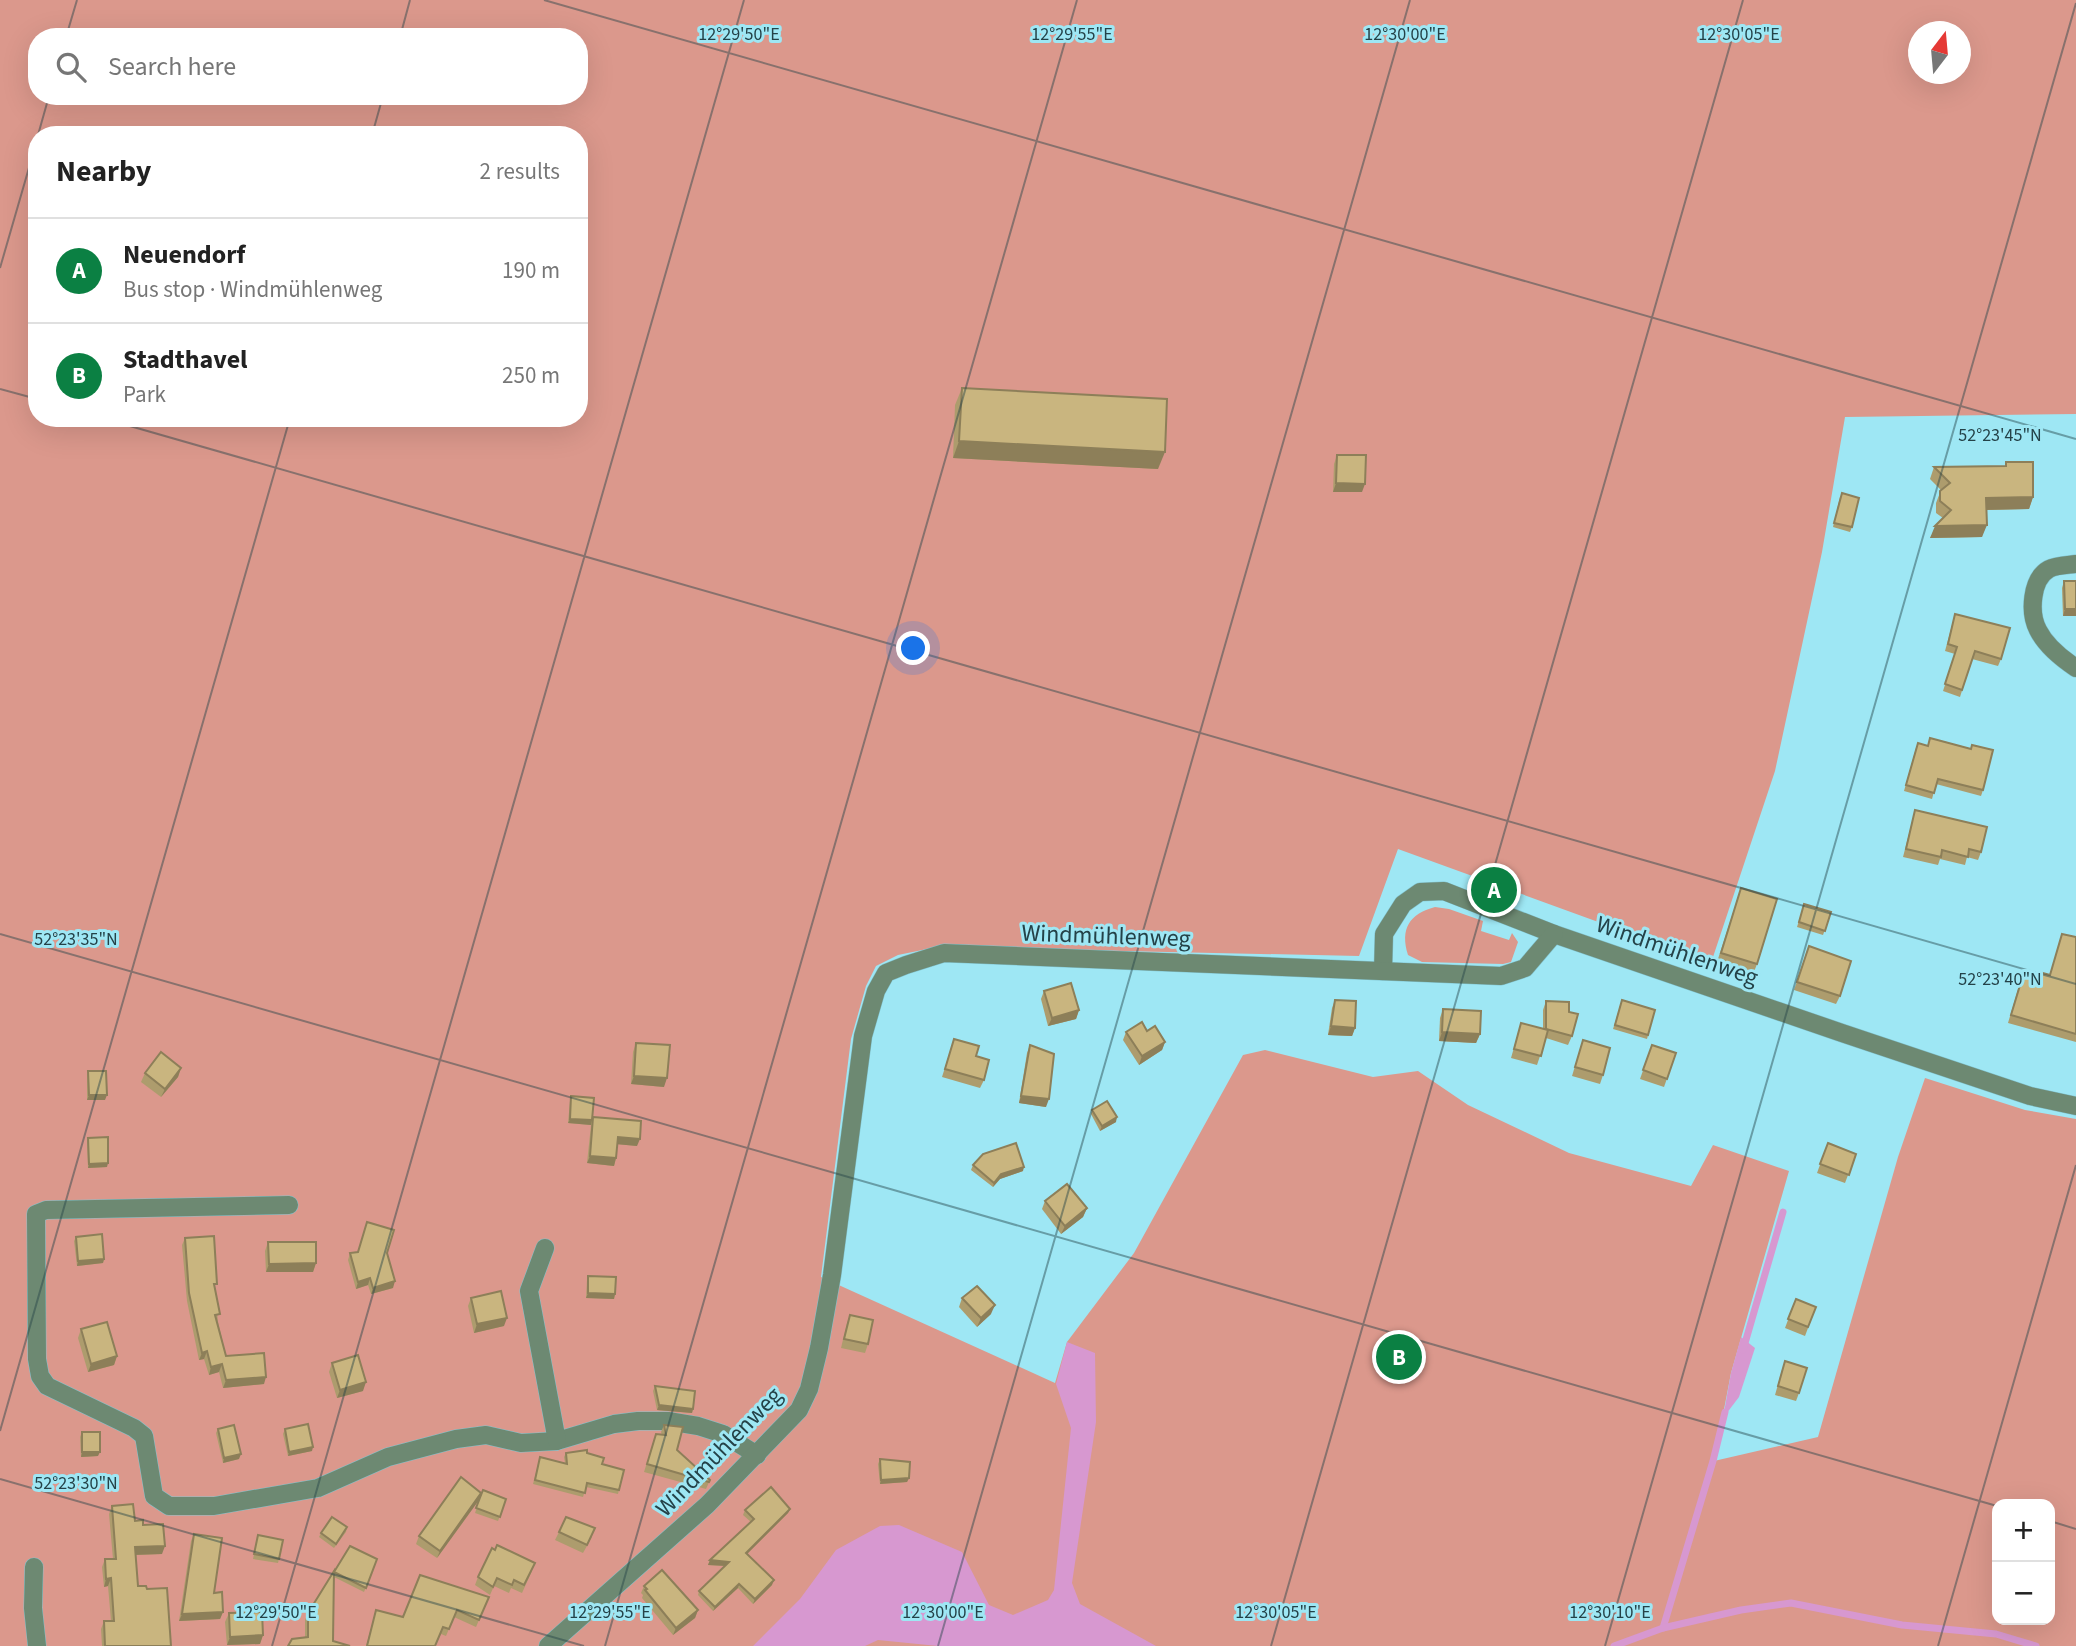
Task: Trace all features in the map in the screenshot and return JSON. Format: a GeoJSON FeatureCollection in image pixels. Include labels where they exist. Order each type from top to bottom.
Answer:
{"type":"FeatureCollection","features":[{"type":"Feature","properties":{"kind":"street"},"geometry":{"type":"LineString","coordinates":[[2076,564],[2048,570],[2043,575],[2034,594],[2033,613],[2037,629],[2056,654],[2076,668]]}},
{"type":"Feature","properties":{"kind":"street"},"geometry":{"type":"LineString","coordinates":[[1383,971],[1384,934],[1403,904],[1420,891],[1444,891],[1554,934]]}},
{"type":"Feature","properties":{"kind":"street","name":"Windmühlenweg"},"geometry":{"type":"LineString","coordinates":[[548,1646],[707,1504],[799,1410],[809,1389],[832,1275],[863,1036],[876,991],[886,973],[906,964],[944,953],[1501,976],[1525,968],[1554,934],[2030,1096],[2076,1105]]}},
{"type":"Feature","properties":{"kind":"street"},"geometry":{"type":"LineString","coordinates":[[289,1205],[46,1210],[36,1214],[37,1359],[40,1376],[47,1386],[134,1428],[144,1436],[154,1496],[169,1506],[214,1506],[318,1488],[388,1457],[456,1439],[486,1436],[521,1443],[557,1441],[614,1424],[638,1421],[668,1421],[698,1426],[723,1434],[757,1455]]}},
{"type":"Feature","properties":{"kind":"street"},"geometry":{"type":"LineString","coordinates":[[545,1248],[529,1291],[557,1441]]}},
{"type":"Feature","properties":{"kind":"street"},"geometry":{"type":"LineString","coordinates":[[34,1567],[33,1608],[37,1646]]}},
{"type":"Feature","properties":{"kind":"shaded area"},"geometry":{"type":"Polygon","coordinates":[[[0,0],[2076,0],[2076,414],[1845,417],[1822,552],[1775,771],[1711,963],[1398,849],[1359,956],[937,947],[898,955],[876,966],[866,986],[851,1039],[821,1277],[1055,1383],[1067,1342],[1134,1253],[1243,1055],[1265,1050],[1373,1077],[1418,1071],[1468,1105],[1569,1153],[1691,1186],[1713,1145],[1789,1171],[1731,1373],[1714,1461],[1818,1437],[1898,1157],[1925,1078],[2025,1110],[2076,1119],[2076,1646],[0,1646],[0,0]]]}},
{"type":"Feature","properties":{"kind":"shaded area"},"geometry":{"type":"Polygon","coordinates":[[[1435,907],[1483,921],[1481,931],[1509,940],[1512,933],[1518,942],[1511,962],[1422,962],[1408,955],[1405,938],[1409,924],[1419,914],[1435,907]]]}},
{"type":"Feature","properties":{"kind":"shaded area"},"geometry":{"type":"Polygon","coordinates":[[[1741,1337],[1755,1348],[1739,1397],[1723,1418],[1731,1373],[1741,1337]]]}},
{"type":"Feature","properties":{"kind":"shaded area"},"geometry":{"type":"Polygon","coordinates":[[[1067,1342],[1095,1353],[1096,1422],[1072,1583],[1080,1604],[1156,1646],[938,1646],[878,1640],[865,1646],[753,1646],[800,1599],[836,1550],[880,1526],[899,1525],[962,1552],[989,1605],[1013,1615],[1048,1600],[1054,1590],[1071,1428],[1056,1384],[1067,1342]]]}},
{"type":"Feature","properties":{"kind":"building"},"geometry":{"type":"Polygon","coordinates":[[[962,388],[1167,399],[1165,452],[959,441],[962,388]]]}},
{"type":"Feature","properties":{"kind":"building"},"geometry":{"type":"Polygon","coordinates":[[[1337,455],[1366,455],[1365,484],[1336,483],[1337,455]]]}},
{"type":"Feature","properties":{"kind":"building"},"geometry":{"type":"Polygon","coordinates":[[[2006,462],[2033,462],[2033,497],[1986,498],[1987,525],[1935,526],[1951,510],[1940,501],[1940,491],[1950,483],[1934,467],[2006,466],[2006,462]]]}},
{"type":"Feature","properties":{"kind":"building"},"geometry":{"type":"Polygon","coordinates":[[[1842,493],[1859,498],[1852,527],[1834,523],[1842,493]]]}},
{"type":"Feature","properties":{"kind":"building"},"geometry":{"type":"Polygon","coordinates":[[[2064,581],[2076,581],[2076,609],[2065,609],[2064,581]]]}},
{"type":"Feature","properties":{"kind":"building"},"geometry":{"type":"Polygon","coordinates":[[[1955,614],[2010,628],[2001,659],[1975,651],[1962,690],[1945,684],[1957,647],[1948,644],[1955,614]]]}},
{"type":"Feature","properties":{"kind":"building"},"geometry":{"type":"Polygon","coordinates":[[[1930,738],[1971,749],[1972,745],[1993,750],[1983,790],[1938,779],[1934,793],[1906,785],[1918,743],[1928,746],[1930,738]]]}},
{"type":"Feature","properties":{"kind":"building"},"geometry":{"type":"Polygon","coordinates":[[[1915,810],[1987,827],[1981,852],[1969,849],[1968,857],[1942,850],[1941,857],[1906,849],[1915,810]]]}},
{"type":"Feature","properties":{"kind":"building"},"geometry":{"type":"Polygon","coordinates":[[[1741,888],[1777,899],[1757,964],[1721,953],[1741,888]]]}},
{"type":"Feature","properties":{"kind":"building"},"geometry":{"type":"Polygon","coordinates":[[[1804,904],[1831,912],[1825,931],[1799,922],[1804,904]]]}},
{"type":"Feature","properties":{"kind":"building"},"geometry":{"type":"Polygon","coordinates":[[[2062,934],[2076,937],[2076,1034],[2011,1015],[2024,972],[2038,976],[2039,972],[2050,975],[2062,934]]]}},
{"type":"Feature","properties":{"kind":"building"},"geometry":{"type":"Polygon","coordinates":[[[1809,946],[1851,961],[1840,996],[1797,982],[1809,946]]]}},
{"type":"Feature","properties":{"kind":"building"},"geometry":{"type":"Polygon","coordinates":[[[1071,983],[1079,1010],[1052,1018],[1044,991],[1071,983]]]}},
{"type":"Feature","properties":{"kind":"building"},"geometry":{"type":"Polygon","coordinates":[[[1335,1000],[1356,1001],[1355,1028],[1331,1026],[1335,1000]]]}},
{"type":"Feature","properties":{"kind":"building"},"geometry":{"type":"Polygon","coordinates":[[[1622,1000],[1655,1010],[1648,1035],[1615,1025],[1622,1000]]]}},
{"type":"Feature","properties":{"kind":"building"},"geometry":{"type":"Polygon","coordinates":[[[1546,1001],[1569,1002],[1569,1012],[1578,1014],[1572,1036],[1546,1029],[1546,1001]]]}},
{"type":"Feature","properties":{"kind":"building"},"geometry":{"type":"Polygon","coordinates":[[[1443,1009],[1481,1011],[1480,1034],[1442,1032],[1443,1009]]]}},
{"type":"Feature","properties":{"kind":"building"},"geometry":{"type":"Polygon","coordinates":[[[1142,1022],[1147,1031],[1155,1026],[1165,1042],[1142,1056],[1126,1032],[1142,1022]]]}},
{"type":"Feature","properties":{"kind":"building"},"geometry":{"type":"Polygon","coordinates":[[[1521,1023],[1548,1030],[1541,1056],[1514,1049],[1521,1023]]]}},
{"type":"Feature","properties":{"kind":"building"},"geometry":{"type":"Polygon","coordinates":[[[954,1039],[979,1046],[976,1056],[989,1060],[984,1080],[945,1069],[954,1039]]]}},
{"type":"Feature","properties":{"kind":"building"},"geometry":{"type":"Polygon","coordinates":[[[1583,1040],[1610,1048],[1603,1075],[1575,1067],[1583,1040]]]}},
{"type":"Feature","properties":{"kind":"building"},"geometry":{"type":"Polygon","coordinates":[[[636,1043],[670,1045],[667,1078],[634,1076],[636,1043]]]}},
{"type":"Feature","properties":{"kind":"building"},"geometry":{"type":"Polygon","coordinates":[[[1030,1045],[1054,1054],[1049,1099],[1021,1096],[1030,1045]]]}},
{"type":"Feature","properties":{"kind":"building"},"geometry":{"type":"Polygon","coordinates":[[[1652,1045],[1676,1053],[1667,1079],[1643,1070],[1652,1045]]]}},
{"type":"Feature","properties":{"kind":"building"},"geometry":{"type":"Polygon","coordinates":[[[161,1052],[181,1068],[165,1089],[145,1073],[161,1052]]]}},
{"type":"Feature","properties":{"kind":"building"},"geometry":{"type":"Polygon","coordinates":[[[88,1071],[106,1071],[107,1095],[89,1095],[88,1071]]]}},
{"type":"Feature","properties":{"kind":"building"},"geometry":{"type":"Polygon","coordinates":[[[571,1096],[594,1098],[592,1120],[570,1119],[571,1096]]]}},
{"type":"Feature","properties":{"kind":"building"},"geometry":{"type":"Polygon","coordinates":[[[1107,1101],[1117,1117],[1102,1126],[1092,1110],[1107,1101]]]}},
{"type":"Feature","properties":{"kind":"building"},"geometry":{"type":"Polygon","coordinates":[[[593,1117],[641,1121],[640,1139],[618,1137],[616,1158],[590,1156],[593,1117]]]}},
{"type":"Feature","properties":{"kind":"building"},"geometry":{"type":"Polygon","coordinates":[[[108,1137],[108,1163],[89,1164],[88,1138],[108,1137]]]}},
{"type":"Feature","properties":{"kind":"building"},"geometry":{"type":"Polygon","coordinates":[[[1016,1143],[1024,1167],[1001,1174],[994,1183],[973,1165],[983,1154],[1016,1143]]]}},
{"type":"Feature","properties":{"kind":"building"},"geometry":{"type":"Polygon","coordinates":[[[1828,1143],[1856,1154],[1849,1175],[1820,1164],[1828,1143]]]}},
{"type":"Feature","properties":{"kind":"building"},"geometry":{"type":"Polygon","coordinates":[[[1067,1184],[1087,1208],[1065,1226],[1045,1201],[1067,1184]]]}},
{"type":"Feature","properties":{"kind":"building"},"geometry":{"type":"Polygon","coordinates":[[[367,1222],[394,1230],[387,1253],[395,1281],[373,1288],[370,1278],[358,1282],[350,1253],[358,1252],[367,1222]]]}},
{"type":"Feature","properties":{"kind":"building"},"geometry":{"type":"Polygon","coordinates":[[[102,1234],[104,1259],[78,1261],[76,1237],[102,1234]]]}},
{"type":"Feature","properties":{"kind":"building"},"geometry":{"type":"Polygon","coordinates":[[[214,1236],[217,1284],[214,1284],[220,1314],[215,1315],[226,1356],[264,1353],[266,1377],[226,1380],[222,1364],[211,1367],[207,1351],[202,1353],[189,1293],[185,1238],[214,1236]]]}},
{"type":"Feature","properties":{"kind":"building"},"geometry":{"type":"Polygon","coordinates":[[[268,1242],[316,1242],[316,1263],[269,1264],[268,1242]]]}},
{"type":"Feature","properties":{"kind":"building"},"geometry":{"type":"Polygon","coordinates":[[[588,1276],[616,1277],[615,1294],[588,1293],[588,1276]]]}},
{"type":"Feature","properties":{"kind":"building"},"geometry":{"type":"Polygon","coordinates":[[[977,1286],[995,1305],[981,1318],[962,1298],[977,1286]]]}},
{"type":"Feature","properties":{"kind":"building"},"geometry":{"type":"Polygon","coordinates":[[[501,1291],[507,1318],[477,1324],[471,1298],[501,1291]]]}},
{"type":"Feature","properties":{"kind":"building"},"geometry":{"type":"Polygon","coordinates":[[[1796,1299],[1816,1307],[1808,1327],[1788,1319],[1796,1299]]]}},
{"type":"Feature","properties":{"kind":"building"},"geometry":{"type":"Polygon","coordinates":[[[850,1315],[873,1320],[868,1344],[844,1339],[850,1315]]]}},
{"type":"Feature","properties":{"kind":"building"},"geometry":{"type":"Polygon","coordinates":[[[107,1322],[117,1356],[91,1364],[81,1329],[107,1322]]]}},
{"type":"Feature","properties":{"kind":"building"},"geometry":{"type":"Polygon","coordinates":[[[358,1355],[366,1382],[340,1390],[332,1363],[358,1355]]]}},
{"type":"Feature","properties":{"kind":"building"},"geometry":{"type":"Polygon","coordinates":[[[1785,1361],[1807,1368],[1799,1393],[1778,1386],[1785,1361]]]}},
{"type":"Feature","properties":{"kind":"building"},"geometry":{"type":"Polygon","coordinates":[[[655,1386],[695,1391],[693,1409],[659,1405],[655,1386]]]}},
{"type":"Feature","properties":{"kind":"building"},"geometry":{"type":"Polygon","coordinates":[[[308,1424],[313,1447],[289,1452],[285,1429],[308,1424]]]}},
{"type":"Feature","properties":{"kind":"building"},"geometry":{"type":"Polygon","coordinates":[[[234,1425],[241,1454],[224,1458],[218,1429],[234,1425]]]}},
{"type":"Feature","properties":{"kind":"building"},"geometry":{"type":"Polygon","coordinates":[[[664,1425],[683,1427],[677,1450],[710,1480],[709,1482],[647,1464],[656,1434],[666,1435],[664,1425]]]}},
{"type":"Feature","properties":{"kind":"building"},"geometry":{"type":"Polygon","coordinates":[[[82,1432],[100,1432],[100,1452],[82,1452],[82,1432]]]}},
{"type":"Feature","properties":{"kind":"building"},"geometry":{"type":"Polygon","coordinates":[[[587,1450],[587,1453],[604,1458],[602,1464],[624,1470],[619,1490],[587,1483],[585,1493],[535,1480],[540,1457],[567,1464],[566,1453],[587,1450]]]}},
{"type":"Feature","properties":{"kind":"building"},"geometry":{"type":"Polygon","coordinates":[[[880,1459],[910,1462],[909,1478],[881,1480],[880,1459]]]}},
{"type":"Feature","properties":{"kind":"building"},"geometry":{"type":"Polygon","coordinates":[[[461,1477],[481,1493],[440,1551],[419,1536],[461,1477]]]}},
{"type":"Feature","properties":{"kind":"building"},"geometry":{"type":"Polygon","coordinates":[[[771,1487],[790,1509],[746,1553],[774,1580],[755,1599],[739,1584],[715,1607],[699,1591],[729,1562],[710,1560],[754,1519],[745,1510],[771,1487]]]}},
{"type":"Feature","properties":{"kind":"building"},"geometry":{"type":"Polygon","coordinates":[[[483,1490],[506,1499],[500,1517],[476,1508],[483,1490]]]}},
{"type":"Feature","properties":{"kind":"building"},"geometry":{"type":"Polygon","coordinates":[[[133,1504],[135,1521],[143,1520],[143,1525],[163,1524],[165,1546],[135,1547],[138,1586],[146,1586],[147,1589],[167,1588],[171,1646],[105,1646],[104,1621],[114,1621],[111,1578],[106,1579],[105,1559],[116,1559],[112,1506],[133,1504]]]}},
{"type":"Feature","properties":{"kind":"building"},"geometry":{"type":"Polygon","coordinates":[[[332,1517],[347,1527],[336,1544],[321,1533],[332,1517]]]}},
{"type":"Feature","properties":{"kind":"building"},"geometry":{"type":"Polygon","coordinates":[[[566,1517],[595,1528],[587,1545],[559,1532],[566,1517]]]}},
{"type":"Feature","properties":{"kind":"building"},"geometry":{"type":"Polygon","coordinates":[[[194,1534],[222,1538],[214,1593],[222,1592],[223,1612],[182,1614],[194,1534]]]}},
{"type":"Feature","properties":{"kind":"building"},"geometry":{"type":"Polygon","coordinates":[[[258,1535],[283,1540],[279,1559],[254,1554],[258,1535]]]}},
{"type":"Feature","properties":{"kind":"building"},"geometry":{"type":"Polygon","coordinates":[[[497,1545],[535,1563],[524,1585],[514,1580],[512,1585],[497,1578],[493,1587],[478,1577],[492,1548],[495,1550],[497,1545]]]}},
{"type":"Feature","properties":{"kind":"building"},"geometry":{"type":"Polygon","coordinates":[[[350,1546],[377,1559],[366,1588],[334,1572],[350,1546]]]}},
{"type":"Feature","properties":{"kind":"building"},"geometry":{"type":"Polygon","coordinates":[[[662,1570],[698,1610],[676,1628],[644,1586],[662,1570]]]}},
{"type":"Feature","properties":{"kind":"building"},"geometry":{"type":"Polygon","coordinates":[[[334,1571],[333,1641],[350,1646],[288,1646],[292,1639],[308,1637],[308,1613],[334,1571]]]}},
{"type":"Feature","properties":{"kind":"building"},"geometry":{"type":"Polygon","coordinates":[[[420,1575],[489,1597],[479,1620],[457,1610],[449,1629],[443,1627],[435,1646],[367,1646],[376,1610],[403,1617],[420,1575]]]}},
{"type":"Feature","properties":{"kind":"building"},"geometry":{"type":"Polygon","coordinates":[[[262,1612],[263,1635],[230,1637],[229,1613],[262,1612]]]}},
{"type":"Feature","properties":{"kind":"waterway"},"geometry":{"type":"LineString","coordinates":[[1743,1350],[1783,1212]]}},
{"type":"Feature","properties":{"kind":"waterway"},"geometry":{"type":"LineString","coordinates":[[1663,1628],[1725,1412]]}},
{"type":"Feature","properties":{"kind":"waterway"},"geometry":{"type":"LineString","coordinates":[[1614,1646],[1663,1628],[1741,1610],[1791,1603],[1902,1625],[1996,1634],[2036,1646]]}},
{"type":"Feature","properties":{"kind":"place","name":"Neuendorf"},"geometry":{"type":"Point","coordinates":[1494,890]}},
{"type":"Feature","properties":{"kind":"place","name":"Stadthavel"},"geometry":{"type":"Point","coordinates":[1399,1357]}}]}
